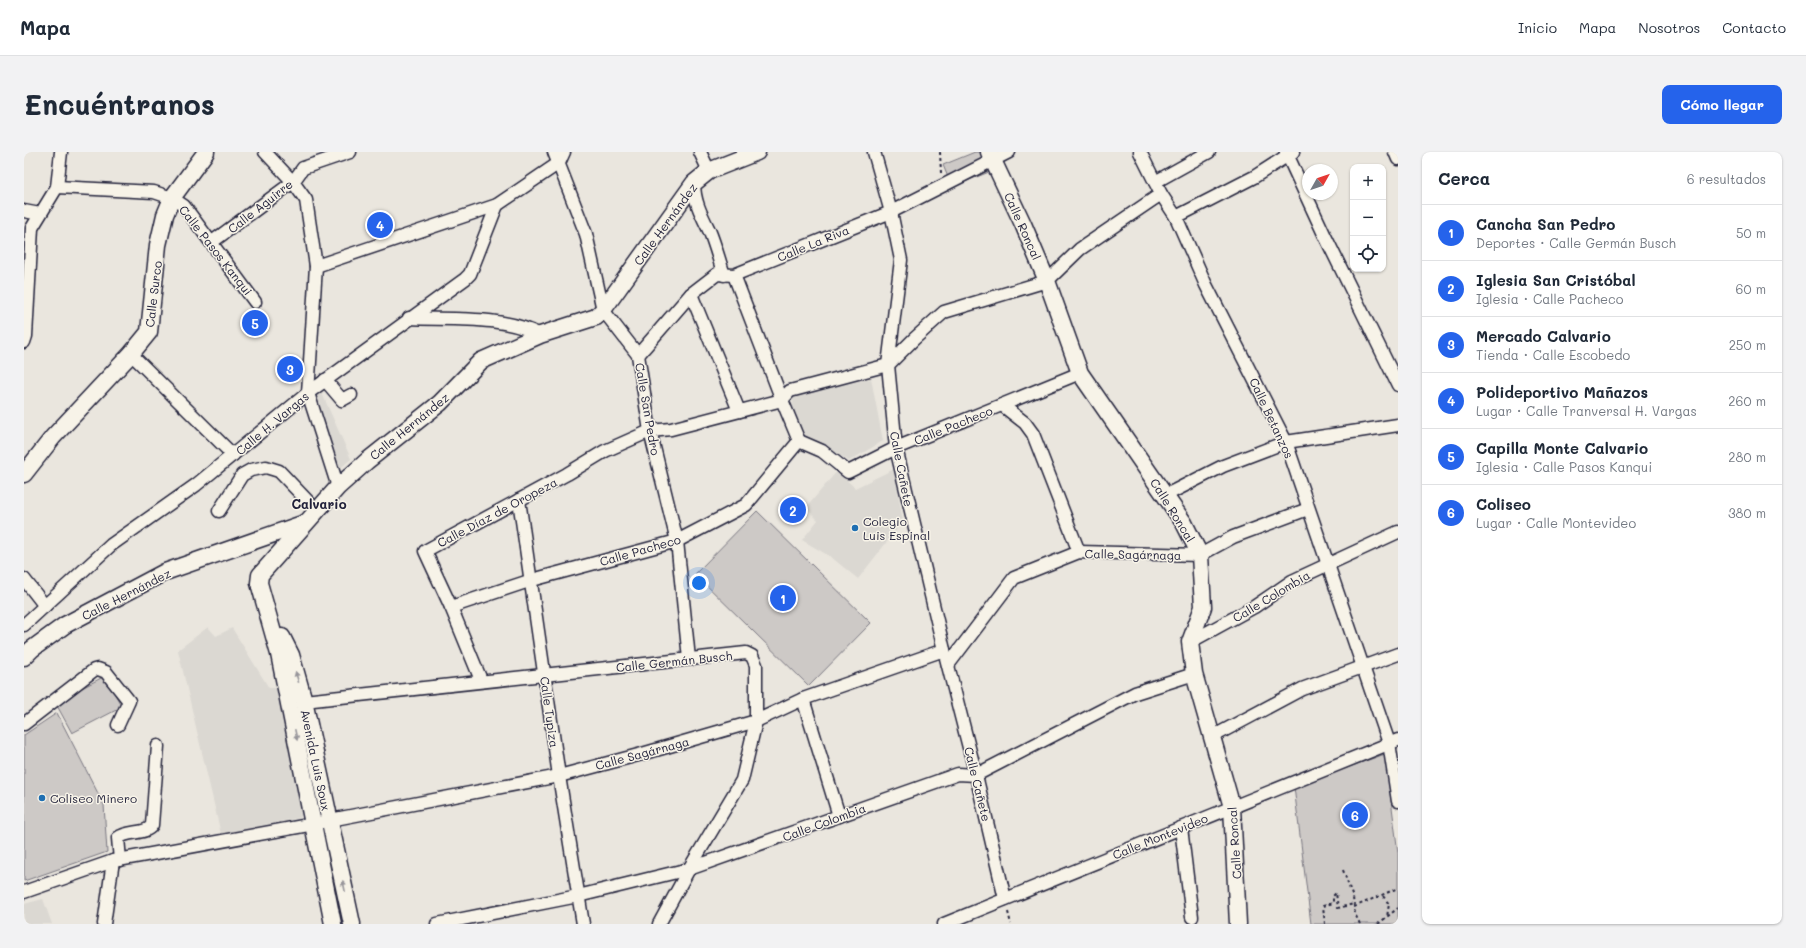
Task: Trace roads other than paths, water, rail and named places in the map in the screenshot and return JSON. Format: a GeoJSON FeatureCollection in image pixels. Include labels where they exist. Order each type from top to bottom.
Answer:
{"type":"FeatureCollection","features":[{"type":"Feature","properties":{"kind":"main road","name":"Calle Surco"},"geometry":{"type":"LineString","coordinates":[[24,474],[53,437],[131,354],[149,332],[158,245],[165,215],[172,198],[206,152]]}},
{"type":"Feature","properties":{"kind":"main road","name":"Calle Hernández"},"geometry":{"type":"LineString","coordinates":[[24,657],[32,649],[65,626],[165,572],[312,517],[338,487],[367,461],[440,403],[481,361],[540,335],[596,317],[603,310],[694,183],[709,171],[756,152]]}},
{"type":"Feature","properties":{"kind":"main road","name":"Calle Roncal"},"geometry":{"type":"LineString","coordinates":[[991,156],[1048,281],[1080,373],[1184,523],[1200,555],[1203,607],[1190,642],[1194,674],[1232,807],[1238,924]]}},
{"type":"Feature","properties":{"kind":"main road","name":"Avenida Luis Soux"},"geometry":{"type":"LineString","coordinates":[[312,517],[260,575],[259,583],[279,654],[333,924]]}},
{"type":"Feature","properties":{"kind":"main road","name":"Avenida Luis Soux"},"geometry":{"type":"LineString","coordinates":[[265,601],[291,655],[304,701],[352,924]]}},
{"type":"Feature","properties":{"kind":"street"},"geometry":{"type":"LineString","coordinates":[[24,342],[32,228],[57,187],[60,152]]}},
{"type":"Feature","properties":{"kind":"street"},"geometry":{"type":"LineString","coordinates":[[265,152],[293,182],[306,200],[316,266],[308,393],[338,487]]}},
{"type":"Feature","properties":{"kind":"street","name":"Calle Aguirre"},"geometry":{"type":"LineString","coordinates":[[212,242],[293,182],[303,168],[350,152]]}},
{"type":"Feature","properties":{"kind":"street"},"geometry":{"type":"LineString","coordinates":[[700,152],[709,171]]}},
{"type":"Feature","properties":{"kind":"street","name":"Calle Cañete"},"geometry":{"type":"LineString","coordinates":[[874,152],[891,212],[901,260],[888,365],[896,448],[1005,899]]}},
{"type":"Feature","properties":{"kind":"street","name":"Calle La Riva"},"geometry":{"type":"LineString","coordinates":[[638,355],[691,294],[717,274],[729,275],[891,212],[991,156],[1009,152]]}},
{"type":"Feature","properties":{"kind":"street","name":"Calle Betanzos"},"geometry":{"type":"LineString","coordinates":[[1140,152],[1161,194],[1176,217],[1206,285],[1286,442],[1363,668],[1394,741],[1398,800]]}},
{"type":"Feature","properties":{"kind":"street"},"geometry":{"type":"LineString","coordinates":[[1156,182],[1209,152]]}},
{"type":"Feature","properties":{"kind":"street"},"geometry":{"type":"LineString","coordinates":[[1395,152],[1398,159]]}},
{"type":"Feature","properties":{"kind":"street"},"geometry":{"type":"LineString","coordinates":[[1176,217],[1254,177],[1289,153],[1398,385]]}},
{"type":"Feature","properties":{"kind":"street"},"geometry":{"type":"LineString","coordinates":[[316,266],[497,205],[559,156]]}},
{"type":"Feature","properties":{"kind":"street","name":"Calle San Pedro"},"geometry":{"type":"LineString","coordinates":[[559,156],[586,234],[603,310],[638,355],[650,431],[677,541],[689,659]]}},
{"type":"Feature","properties":{"kind":"street"},"geometry":{"type":"LineString","coordinates":[[694,183],[694,194],[700,215],[729,275],[799,441]]}},
{"type":"Feature","properties":{"kind":"street","name":"Calle Pasos Kanqui"},"geometry":{"type":"LineString","coordinates":[[57,187],[154,192],[172,198],[184,206],[255,302]]}},
{"type":"Feature","properties":{"kind":"street"},"geometry":{"type":"LineString","coordinates":[[782,400],[790,391],[888,365],[944,312],[1048,281],[1080,249],[1161,194]]}},
{"type":"Feature","properties":{"kind":"street","name":"Calle H. Vargas"},"geometry":{"type":"LineString","coordinates":[[24,626],[111,545],[196,485],[325,380],[465,279],[470,274],[497,205]]}},
{"type":"Feature","properties":{"kind":"street"},"geometry":{"type":"LineString","coordinates":[[24,211],[40,214]]}},
{"type":"Feature","properties":{"kind":"street"},"geometry":{"type":"LineString","coordinates":[[691,294],[739,411]]}},
{"type":"Feature","properties":{"kind":"street"},"geometry":{"type":"LineString","coordinates":[[409,318],[491,321],[528,329],[540,335]]}},
{"type":"Feature","properties":{"kind":"street"},"geometry":{"type":"LineString","coordinates":[[131,354],[233,455]]}},
{"type":"Feature","properties":{"kind":"street","name":"Calle Pacheco"},"geometry":{"type":"LineString","coordinates":[[451,608],[532,580],[677,541],[746,505],[799,441],[822,451],[848,472],[896,448],[1080,373]]}},
{"type":"Feature","properties":{"kind":"street"},"geometry":{"type":"LineString","coordinates":[[325,380],[342,400],[351,395]]}},
{"type":"Feature","properties":{"kind":"street","name":"Calle Díaz de Oropeza"},"geometry":{"type":"LineString","coordinates":[[481,680],[426,551],[605,452],[650,431],[671,429],[782,400]]}},
{"type":"Feature","properties":{"kind":"street"},"geometry":{"type":"LineString","coordinates":[[1002,405],[1025,423],[1033,434],[1079,552]]}},
{"type":"Feature","properties":{"kind":"street"},"geometry":{"type":"LineString","coordinates":[[1166,496],[1223,466],[1286,442],[1398,424]]}},
{"type":"Feature","properties":{"kind":"street"},"geometry":{"type":"LineString","coordinates":[[220,511],[242,475],[251,470],[266,467],[279,471],[312,517]]}},
{"type":"Feature","properties":{"kind":"street","name":"Calle Tupiza"},"geometry":{"type":"LineString","coordinates":[[519,500],[532,580],[559,776],[583,924]]}},
{"type":"Feature","properties":{"kind":"street"},"geometry":{"type":"LineString","coordinates":[[1200,555],[1233,537],[1308,509]]}},
{"type":"Feature","properties":{"kind":"street","name":"Calle Colombia"},"geometry":{"type":"LineString","coordinates":[[1190,642],[1254,607],[1292,581],[1398,532]]}},
{"type":"Feature","properties":{"kind":"street","name":"Calle Sagárnaga"},"geometry":{"type":"LineString","coordinates":[[948,665],[1014,578],[1079,552],[1200,555]]}},
{"type":"Feature","properties":{"kind":"street"},"geometry":{"type":"LineString","coordinates":[[24,579],[45,606]]}},
{"type":"Feature","properties":{"kind":"street","name":"Calle Sagárnaga"},"geometry":{"type":"LineString","coordinates":[[24,892],[117,860],[314,824],[559,776],[756,721],[803,699],[944,650]]}},
{"type":"Feature","properties":{"kind":"street","name":"Calle Germán Busch"},"geometry":{"type":"LineString","coordinates":[[304,701],[481,680],[544,675],[746,653],[752,656],[756,665],[756,721],[742,780],[689,868],[659,924]]}},
{"type":"Feature","properties":{"kind":"street"},"geometry":{"type":"LineString","coordinates":[[1212,737],[1302,689],[1398,654]]}},
{"type":"Feature","properties":{"kind":"street"},"geometry":{"type":"LineString","coordinates":[[24,724],[94,670],[98,669],[106,672],[129,701],[118,725]]}},
{"type":"Feature","properties":{"kind":"street","name":"Calle Colombia"},"geometry":{"type":"LineString","coordinates":[[437,924],[578,896],[689,868],[958,774],[976,775],[1135,694],[1194,674]]}},
{"type":"Feature","properties":{"kind":"street"},"geometry":{"type":"LineString","coordinates":[[803,699],[838,816]]}},
{"type":"Feature","properties":{"kind":"street","name":"Calle Montevideo"},"geometry":{"type":"LineString","coordinates":[[944,924],[1394,741]]}},
{"type":"Feature","properties":{"kind":"street"},"geometry":{"type":"LineString","coordinates":[[104,924],[117,860],[118,838],[127,833],[147,830],[152,825],[158,746]]}},
{"type":"Feature","properties":{"kind":"street"},"geometry":{"type":"LineString","coordinates":[[1181,828],[1192,917]]}},
{"type":"Feature","properties":{"kind":"place","name":"Polideportivo Mañazos"},"geometry":{"type":"Point","coordinates":[380,225]}},
{"type":"Feature","properties":{"kind":"place","name":"Capilla Monte Calvario"},"geometry":{"type":"Point","coordinates":[255,323]}},
{"type":"Feature","properties":{"kind":"place","name":"Mercado Calvario"},"geometry":{"type":"Point","coordinates":[290,369]}},
{"type":"Feature","properties":{"kind":"place","name":"Iglesia San Cristóbal"},"geometry":{"type":"Point","coordinates":[793,510]}},
{"type":"Feature","properties":{"kind":"place","name":"Colegio Luis Espinal"},"geometry":{"type":"Point","coordinates":[855,528]}},
{"type":"Feature","properties":{"kind":"place","name":"Cancha San Pedro"},"geometry":{"type":"Point","coordinates":[783,598]}},
{"type":"Feature","properties":{"kind":"place","name":"Coliseo Minero"},"geometry":{"type":"Point","coordinates":[42,798]}},
{"type":"Feature","properties":{"kind":"place","name":"Coliseo"},"geometry":{"type":"Point","coordinates":[1355,815]}},
{"type":"Feature","properties":{"kind":"district","name":"Calvario"},"geometry":{"type":"Point","coordinates":[319,503]}}]}
